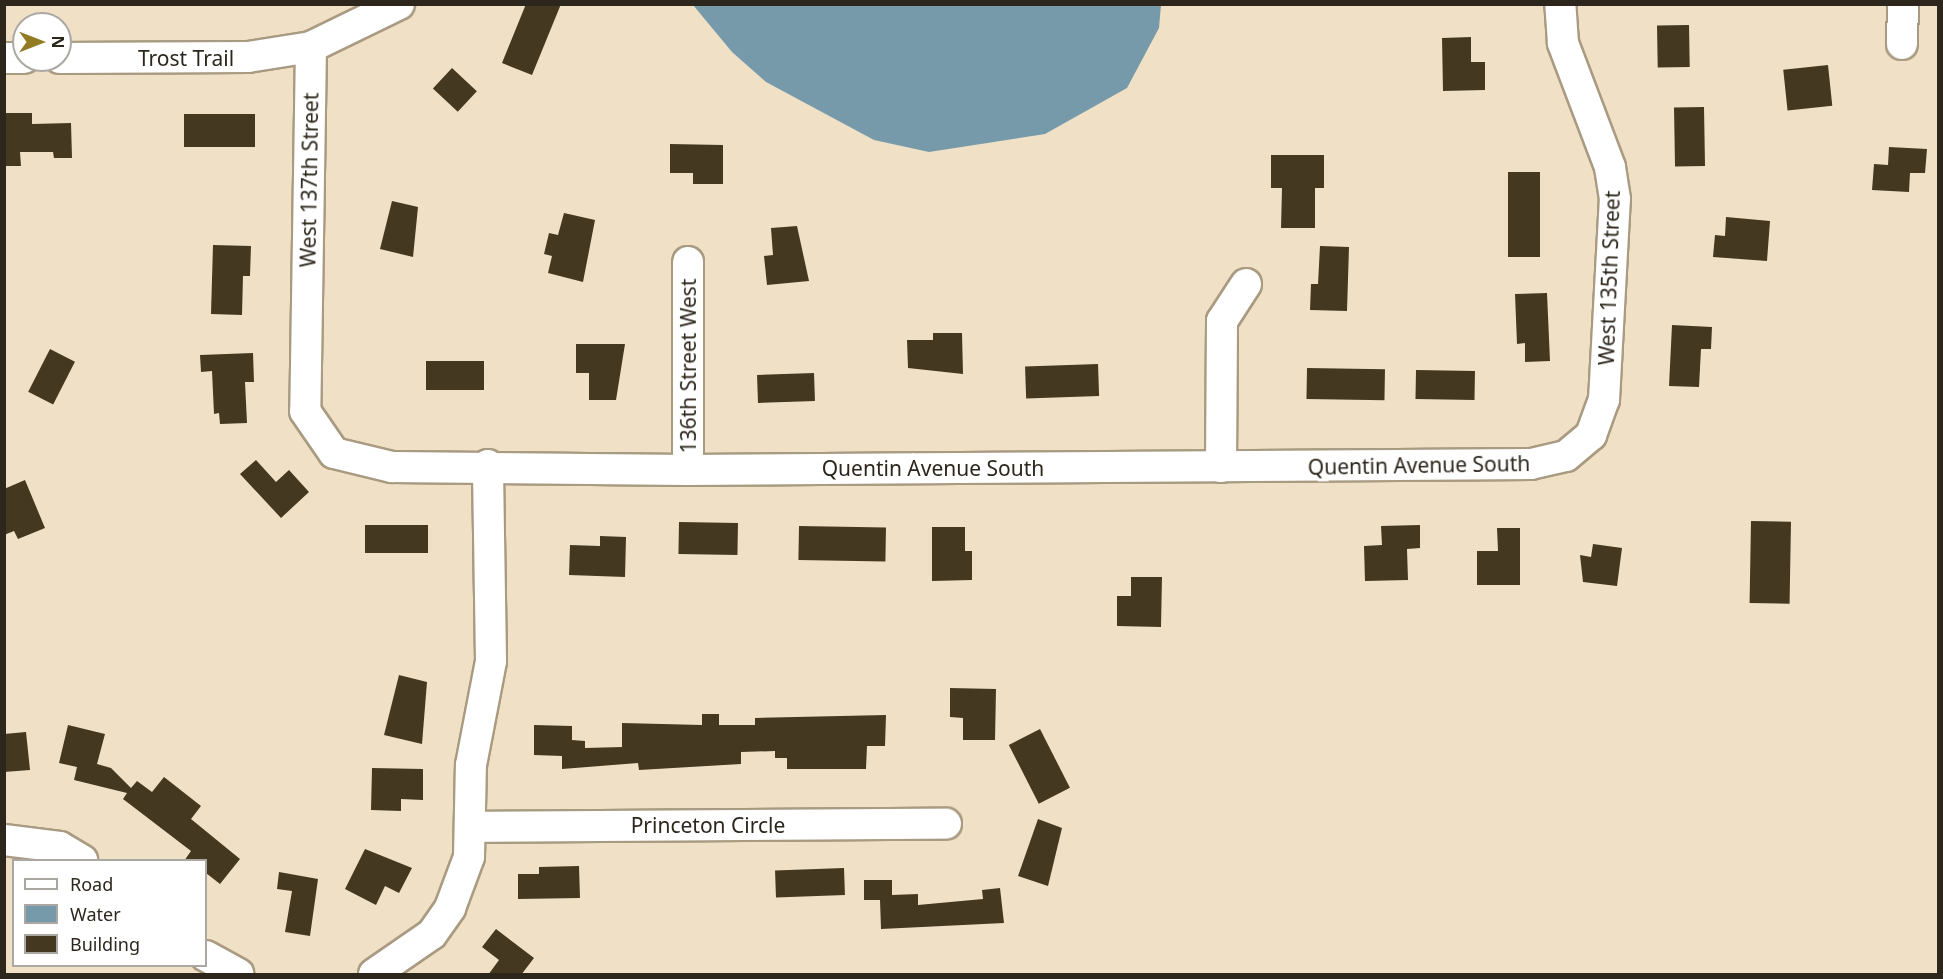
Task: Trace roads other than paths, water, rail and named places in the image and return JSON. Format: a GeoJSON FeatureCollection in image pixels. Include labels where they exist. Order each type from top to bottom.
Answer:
{"type":"FeatureCollection","features":[{"type":"Feature","properties":{"kind":"street"},"geometry":{"type":"LineString","coordinates":[[311,47],[399,4]]}},
{"type":"Feature","properties":{"kind":"street","name":"West 135th Street"},"geometry":{"type":"LineString","coordinates":[[1560,4],[1563,43],[1610,167],[1615,199],[1604,400],[1580,447]]}},
{"type":"Feature","properties":{"kind":"street"},"geometry":{"type":"LineString","coordinates":[[1902,44],[1903,4]]}},
{"type":"Feature","properties":{"kind":"street","name":"Trost Trail"},"geometry":{"type":"LineString","coordinates":[[72,58],[248,57],[311,47]]}},
{"type":"Feature","properties":{"kind":"street","name":"West 137th Street"},"geometry":{"type":"LineString","coordinates":[[305,411],[311,47]]}},
{"type":"Feature","properties":{"kind":"street","name":"136th Street West"},"geometry":{"type":"LineString","coordinates":[[688,262],[688,470]]}},
{"type":"Feature","properties":{"kind":"street"},"geometry":{"type":"LineString","coordinates":[[1221,467],[1222,321],[1246,284]]}},
{"type":"Feature","properties":{"kind":"street","name":"Quentin Avenue South"},"geometry":{"type":"LineString","coordinates":[[305,411],[334,453],[392,467],[488,465],[688,470],[1531,465],[1551,462],[1580,447]]}},
{"type":"Feature","properties":{"kind":"street"},"geometry":{"type":"LineString","coordinates":[[374,975],[432,934],[450,908],[469,857],[471,765],[490,661],[488,465]]}},
{"type":"Feature","properties":{"kind":"street","name":"Princeton Circle"},"geometry":{"type":"LineString","coordinates":[[470,827],[946,824]]}},
{"type":"Feature","properties":{"kind":"street"},"geometry":{"type":"LineString","coordinates":[[4,840],[43,843],[78,859]]}},
{"type":"Feature","properties":{"kind":"street"},"geometry":{"type":"LineString","coordinates":[[207,957],[238,975]]}},
{"type":"Feature","properties":{"kind":"water"},"geometry":{"type":"Polygon","coordinates":[[[693,5],[1161,5],[1159,28],[1127,88],[1045,134],[929,152],[874,140],[766,82],[732,52],[693,5]]]}}]}
